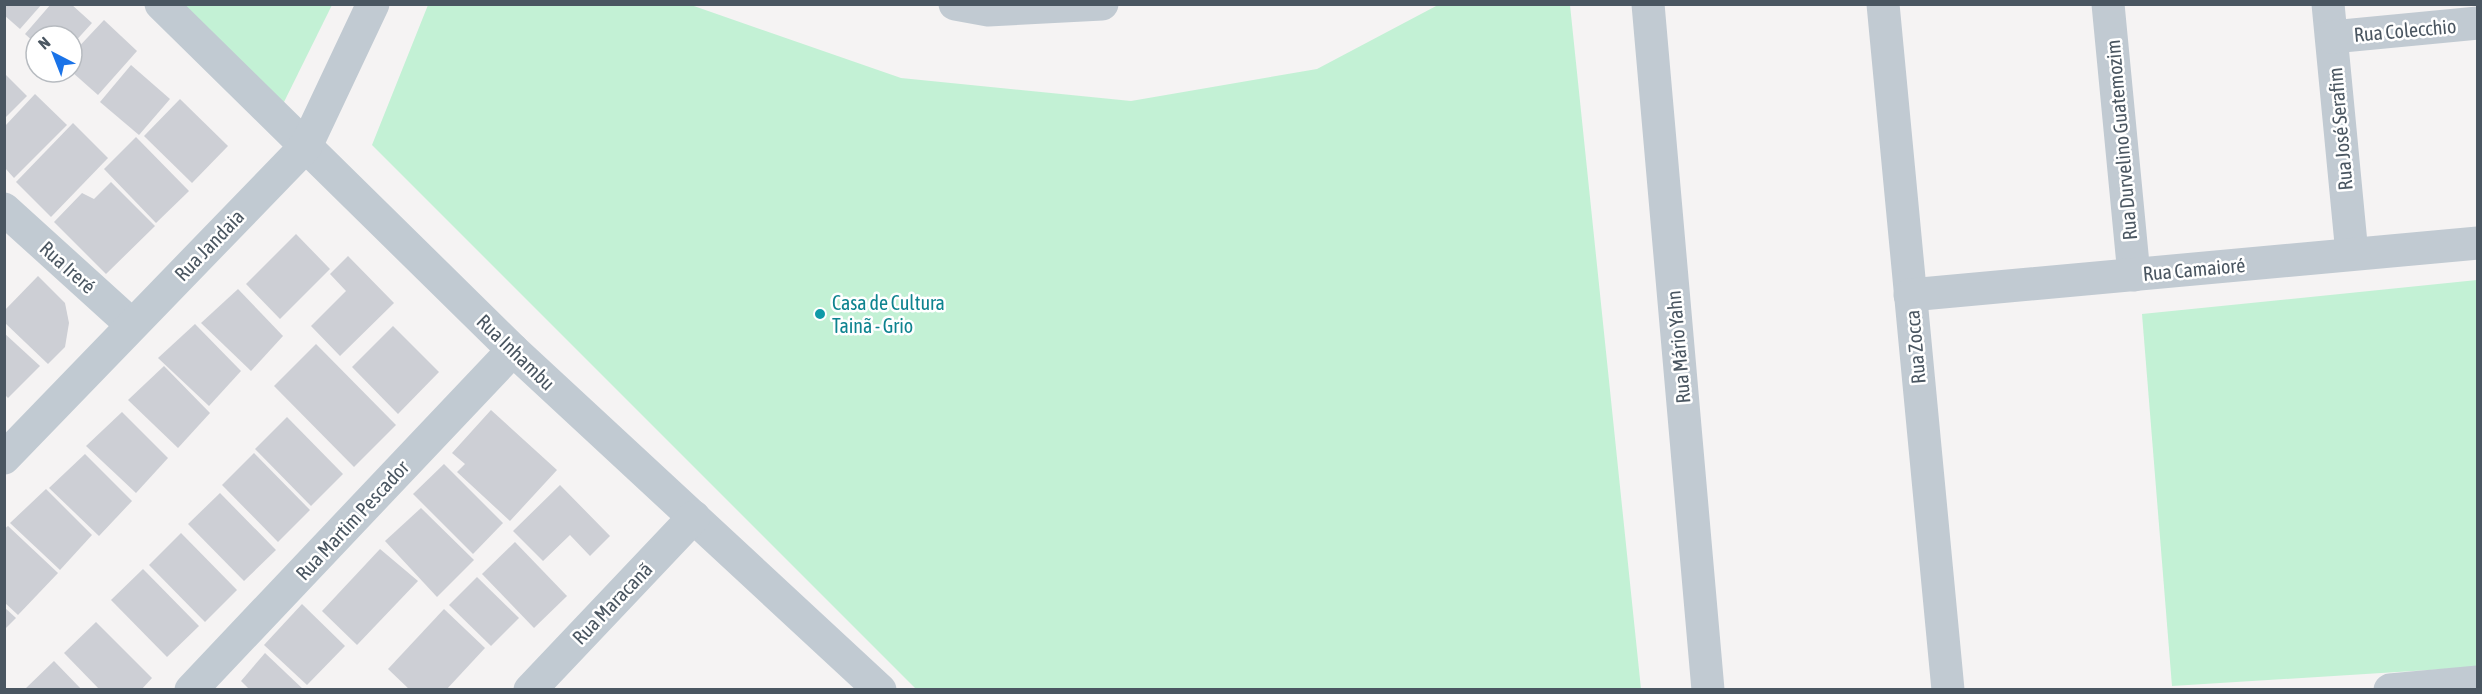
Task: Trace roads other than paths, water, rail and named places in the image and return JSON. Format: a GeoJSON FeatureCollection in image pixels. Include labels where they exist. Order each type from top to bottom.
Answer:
{"type":"FeatureCollection","features":[{"type":"Feature","properties":{"kind":"street","name":"Rua Inhambu"},"geometry":{"type":"LineString","coordinates":[[161,4],[513,350],[880,690]]}},
{"type":"Feature","properties":{"kind":"street","name":"Rua Jandaia"},"geometry":{"type":"LineString","coordinates":[[4,458],[306,146],[373,4]]}},
{"type":"Feature","properties":{"kind":"street"},"geometry":{"type":"LineString","coordinates":[[955,4],[988,10],[1102,4]]}},
{"type":"Feature","properties":{"kind":"street","name":"Rua Mário Yahn"},"geometry":{"type":"LineString","coordinates":[[1648,4],[1708,690]]}},
{"type":"Feature","properties":{"kind":"street","name":"Rua Zocca"},"geometry":{"type":"LineString","coordinates":[[1883,4],[1948,690]]}},
{"type":"Feature","properties":{"kind":"street","name":"Rua Durvelino Guatemozim"},"geometry":{"type":"LineString","coordinates":[[2108,4],[2134,275]]}},
{"type":"Feature","properties":{"kind":"street","name":"Rua José Serafim"},"geometry":{"type":"LineString","coordinates":[[2328,4],[2352,254]]}},
{"type":"Feature","properties":{"kind":"street","name":"Rua Colecchio"},"geometry":{"type":"LineString","coordinates":[[2332,37],[2478,23]]}},
{"type":"Feature","properties":{"kind":"street","name":"Rua Ireré"},"geometry":{"type":"LineString","coordinates":[[4,209],[132,325]]}},
{"type":"Feature","properties":{"kind":"street","name":"Rua Camaioré"},"geometry":{"type":"LineString","coordinates":[[1910,295],[2478,243]]}},
{"type":"Feature","properties":{"kind":"street","name":"Rua Martim Pescador"},"geometry":{"type":"LineString","coordinates":[[191,690],[513,350]]}},
{"type":"Feature","properties":{"kind":"street","name":"Rua Maracanã"},"geometry":{"type":"LineString","coordinates":[[530,690],[694,517]]}},
{"type":"Feature","properties":{"kind":"street"},"geometry":{"type":"LineString","coordinates":[[2399,689],[2478,682]]}},
{"type":"Feature","properties":{"kind":"place","name":"Casa de Cultura Tainã - Grio"},"geometry":{"type":"Point","coordinates":[820,314]}}]}
